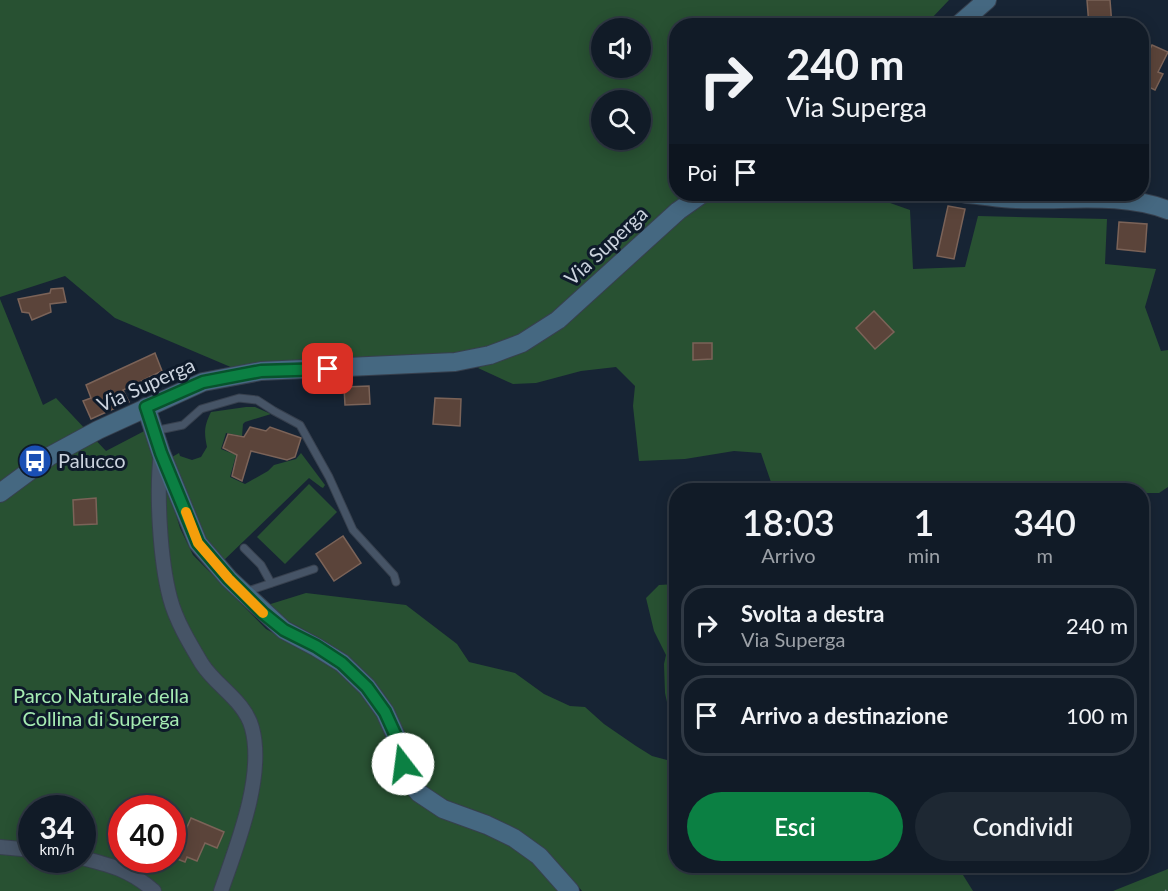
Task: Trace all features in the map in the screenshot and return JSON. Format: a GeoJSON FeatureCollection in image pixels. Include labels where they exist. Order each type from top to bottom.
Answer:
{"type":"FeatureCollection","features":[{"type":"Feature","properties":{"kind":"street"},"geometry":{"type":"LineString","coordinates":[[966,18],[987,0]]}},
{"type":"Feature","properties":{"kind":"street","name":"Via Superga"},"geometry":{"type":"LineString","coordinates":[[0,493],[50,456],[146,407],[203,382],[261,371],[446,363],[501,351],[522,343],[558,320],[678,211],[692,201]]}},
{"type":"Feature","properties":{"kind":"street"},"geometry":{"type":"LineString","coordinates":[[1135,201],[1168,210]]}},
{"type":"Feature","properties":{"kind":"street"},"geometry":{"type":"LineString","coordinates":[[146,407],[161,453],[198,543],[243,593],[284,630],[316,646],[342,663],[367,687],[385,712],[395,734],[406,777],[419,793],[443,809],[487,825],[514,838],[539,856],[570,891]]}},
{"type":"Feature","properties":{"kind":"street"},"geometry":{"type":"LineString","coordinates":[[161,453],[158,475],[162,540],[170,599],[203,666],[236,701],[252,726],[254,742],[252,790],[246,819],[221,891]]}},
{"type":"Feature","properties":{"kind":"street"},"geometry":{"type":"LineString","coordinates":[[0,847],[18,848]]}},
{"type":"Feature","properties":{"kind":"street"},"geometry":{"type":"LineString","coordinates":[[96,862],[125,870],[154,891]]}},
{"type":"Feature","properties":{"kind":"lane"},"geometry":{"type":"LineString","coordinates":[[154,431],[183,425],[201,409],[239,398],[257,400],[300,425],[329,477],[353,530],[394,576],[396,582]]}},
{"type":"Feature","properties":{"kind":"lane"},"geometry":{"type":"LineString","coordinates":[[244,548],[261,565],[271,583]]}},
{"type":"Feature","properties":{"kind":"lane"},"geometry":{"type":"LineString","coordinates":[[243,593],[314,569]]}},
{"type":"Feature","properties":{"kind":"green space"},"geometry":{"type":"Polygon","coordinates":[[[0,0],[949,0],[932,18],[669,18],[669,201],[686,201],[555,316],[481,358],[233,368],[115,318],[65,276],[0,297],[0,0]]]}},
{"type":"Feature","properties":{"kind":"green space"},"geometry":{"type":"Polygon","coordinates":[[[699,201],[884,201],[910,210],[913,269],[965,267],[978,216],[1107,219],[1105,264],[1156,269],[1145,307],[1161,351],[1168,350],[1168,487],[1159,493],[1149,493],[1149,483],[771,483],[761,453],[734,451],[685,459],[639,461],[633,406],[635,386],[616,367],[581,371],[536,383],[513,384],[478,368],[553,328],[699,201]]]}},
{"type":"Feature","properties":{"kind":"green space","name":"Parco Naturale della Collina di Superga"},"geometry":{"type":"Polygon","coordinates":[[[0,299],[43,405],[56,398],[106,451],[152,427],[162,489],[168,488],[180,528],[193,555],[266,629],[337,670],[361,692],[377,716],[387,737],[399,780],[413,799],[440,816],[510,845],[533,863],[559,891],[0,891],[0,299]]]}},
{"type":"Feature","properties":{"kind":"green space"},"geometry":{"type":"Polygon","coordinates":[[[255,407],[271,414],[245,422],[242,436],[226,433],[221,449],[236,455],[230,477],[245,484],[274,465],[296,459],[301,453],[325,485],[323,488],[309,478],[221,563],[204,541],[172,457],[179,453],[180,456],[192,460],[201,457],[207,447],[205,430],[211,412],[255,407]]]}},
{"type":"Feature","properties":{"kind":"green space"},"geometry":{"type":"Polygon","coordinates":[[[309,484],[337,512],[285,564],[257,537],[309,484]]]}},
{"type":"Feature","properties":{"kind":"green space"},"geometry":{"type":"Polygon","coordinates":[[[669,584],[669,711],[665,693],[666,655],[654,631],[646,598],[659,585],[669,584]]]}},
{"type":"Feature","properties":{"kind":"green space"},"geometry":{"type":"Polygon","coordinates":[[[306,593],[406,605],[457,644],[469,662],[515,673],[544,694],[570,706],[585,707],[604,724],[636,746],[652,756],[667,760],[669,755],[669,873],[962,873],[973,891],[582,891],[542,848],[518,831],[492,817],[441,797],[426,787],[415,771],[393,708],[367,674],[317,637],[261,607],[306,593]]]}},
{"type":"Feature","properties":{"kind":"green space"},"geometry":{"type":"Polygon","coordinates":[[[1168,869],[1168,891],[1113,891],[1168,869]]]}},
{"type":"Feature","properties":{"kind":"building"},"geometry":{"type":"Polygon","coordinates":[[[1087,0],[1110,0],[1111,18],[1088,18],[1087,0]]]}},
{"type":"Feature","properties":{"kind":"building"},"geometry":{"type":"Polygon","coordinates":[[[1152,45],[1168,52],[1158,72],[1163,74],[1155,90],[1149,87],[1149,51],[1152,45]]]}},
{"type":"Feature","properties":{"kind":"building"},"geometry":{"type":"Polygon","coordinates":[[[948,206],[965,209],[954,259],[937,256],[948,206]]]}},
{"type":"Feature","properties":{"kind":"building"},"geometry":{"type":"Polygon","coordinates":[[[1119,222],[1147,224],[1145,252],[1117,249],[1119,222]]]}},
{"type":"Feature","properties":{"kind":"building"},"geometry":{"type":"Polygon","coordinates":[[[63,288],[66,302],[50,304],[51,312],[32,320],[29,313],[22,312],[18,299],[50,293],[51,289],[63,288]]]}},
{"type":"Feature","properties":{"kind":"building"},"geometry":{"type":"Polygon","coordinates":[[[874,311],[894,332],[875,349],[856,328],[874,311]]]}},
{"type":"Feature","properties":{"kind":"building"},"geometry":{"type":"Polygon","coordinates":[[[693,343],[712,343],[712,359],[693,360],[693,343]]]}},
{"type":"Feature","properties":{"kind":"building"},"geometry":{"type":"Polygon","coordinates":[[[155,353],[162,371],[123,390],[129,402],[91,419],[83,401],[91,398],[86,385],[155,353]]]}},
{"type":"Feature","properties":{"kind":"building"},"geometry":{"type":"Polygon","coordinates":[[[369,386],[370,404],[345,405],[344,387],[369,386]]]}},
{"type":"Feature","properties":{"kind":"building"},"geometry":{"type":"Polygon","coordinates":[[[435,398],[461,399],[460,426],[433,424],[435,398]]]}},
{"type":"Feature","properties":{"kind":"building"},"geometry":{"type":"Polygon","coordinates":[[[250,427],[266,431],[270,427],[301,438],[295,457],[287,460],[251,451],[242,481],[232,476],[237,455],[223,448],[228,434],[244,437],[250,427]]]}},
{"type":"Feature","properties":{"kind":"building"},"geometry":{"type":"Polygon","coordinates":[[[96,498],[97,524],[74,525],[73,500],[96,498]]]}},
{"type":"Feature","properties":{"kind":"building"},"geometry":{"type":"Polygon","coordinates":[[[343,536],[361,563],[334,581],[316,554],[343,536]]]}},
{"type":"Feature","properties":{"kind":"building"},"geometry":{"type":"Polygon","coordinates":[[[191,818],[224,832],[217,848],[205,843],[197,861],[187,857],[186,860],[186,829],[191,818]]]}},
{"type":"Feature","properties":{"kind":"slow traffic"},"geometry":{"type":"LineString","coordinates":[[186,512],[198,543],[263,613]]}},
{"type":"Feature","properties":{"kind":"place","name":"Palucco"},"geometry":{"type":"Point","coordinates":[35,461]}},
{"type":"Feature","properties":{"kind":"route"},"geometry":{"type":"LineString","coordinates":[[328,369],[261,371],[203,382],[146,407],[161,453],[198,543],[263,613],[284,630],[316,646],[342,663],[367,687],[385,712],[395,734],[403,764]]}}]}
